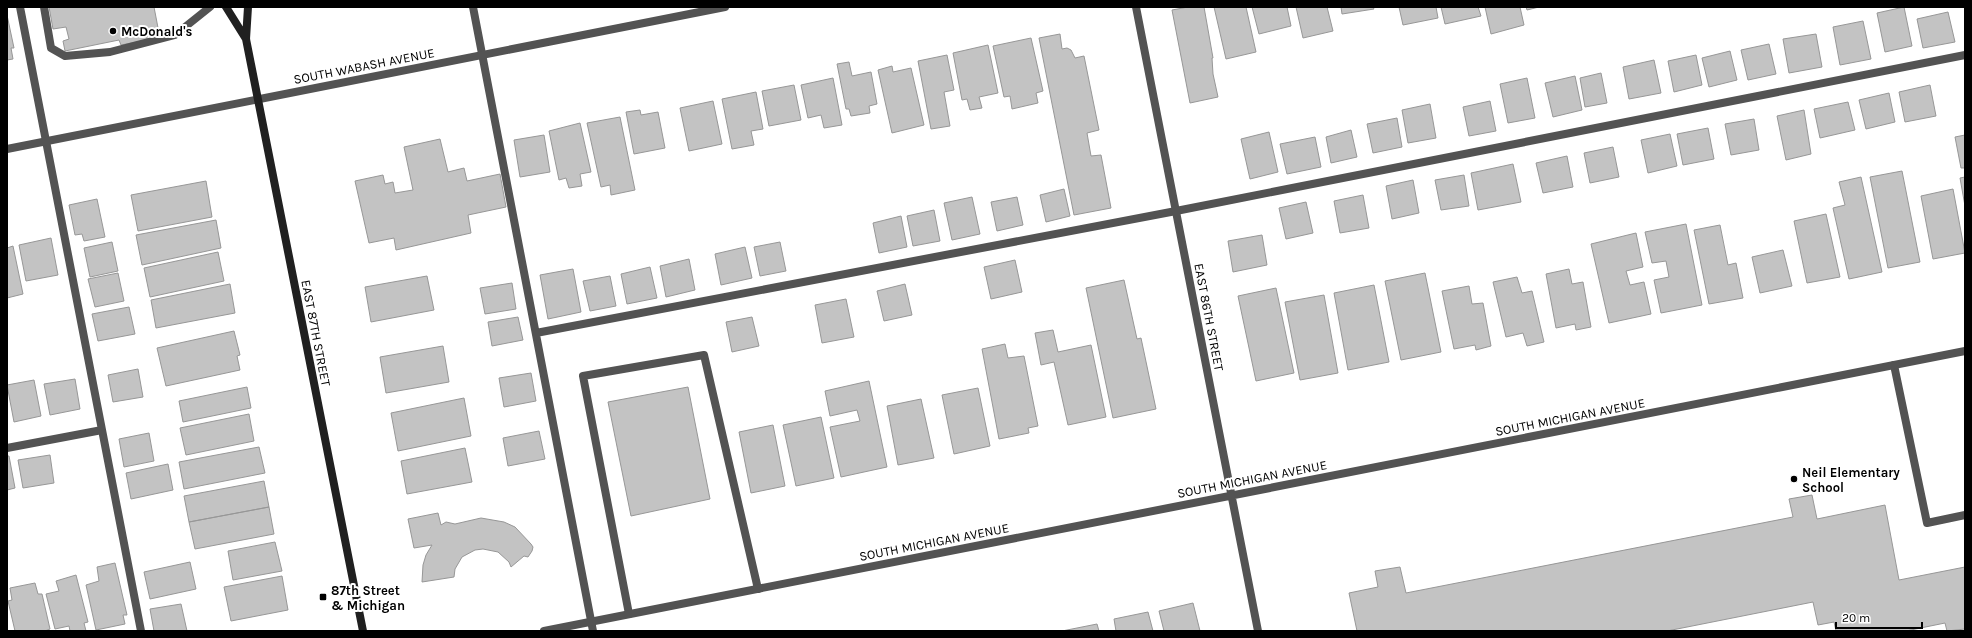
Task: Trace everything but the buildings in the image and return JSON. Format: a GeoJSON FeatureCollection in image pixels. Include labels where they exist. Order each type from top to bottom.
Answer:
{"type":"FeatureCollection","features":[{"type":"Feature","properties":{"kind":"main road","name":"EAST 87TH STREET"},"geometry":{"type":"LineString","coordinates":[[226,7],[246,39]]}},
{"type":"Feature","properties":{"kind":"main road","name":"EAST 87TH STREET"},"geometry":{"type":"LineString","coordinates":[[248,7],[246,39],[363,631]]}},
{"type":"Feature","properties":{"kind":"street"},"geometry":{"type":"LineString","coordinates":[[20,7],[141,631]]}},
{"type":"Feature","properties":{"kind":"street"},"geometry":{"type":"LineString","coordinates":[[44,7],[51,48],[65,56],[110,52],[175,35],[210,7]]}},
{"type":"Feature","properties":{"kind":"street"},"geometry":{"type":"LineString","coordinates":[[473,7],[593,631]]}},
{"type":"Feature","properties":{"kind":"street","name":"SOUTH WABASH AVENUE"},"geometry":{"type":"LineString","coordinates":[[7,148],[725,7]]}},
{"type":"Feature","properties":{"kind":"street","name":"EAST 86TH STREET"},"geometry":{"type":"LineString","coordinates":[[1136,7],[1258,631]]}},
{"type":"Feature","properties":{"kind":"street"},"geometry":{"type":"LineString","coordinates":[[536,333],[1176,211],[1965,54]]}},
{"type":"Feature","properties":{"kind":"street","name":"SOUTH MICHIGAN AVENUE"},"geometry":{"type":"LineString","coordinates":[[544,631],[1965,351]]}},
{"type":"Feature","properties":{"kind":"street"},"geometry":{"type":"LineString","coordinates":[[629,614],[583,376],[704,355],[758,589]]}},
{"type":"Feature","properties":{"kind":"street"},"geometry":{"type":"LineString","coordinates":[[1894,365],[1927,523],[1965,516]]}},
{"type":"Feature","properties":{"kind":"street"},"geometry":{"type":"LineString","coordinates":[[7,448],[102,430]]}},
{"type":"Feature","properties":{"kind":"place","name":"McDonald's"},"geometry":{"type":"Point","coordinates":[113,31]}},
{"type":"Feature","properties":{"kind":"place","name":"Neil Elementary School"},"geometry":{"type":"Point","coordinates":[1794,479]}},
{"type":"Feature","properties":{"kind":"place","name":"87th Street & Michigan"},"geometry":{"type":"Point","coordinates":[323,597]}}]}
